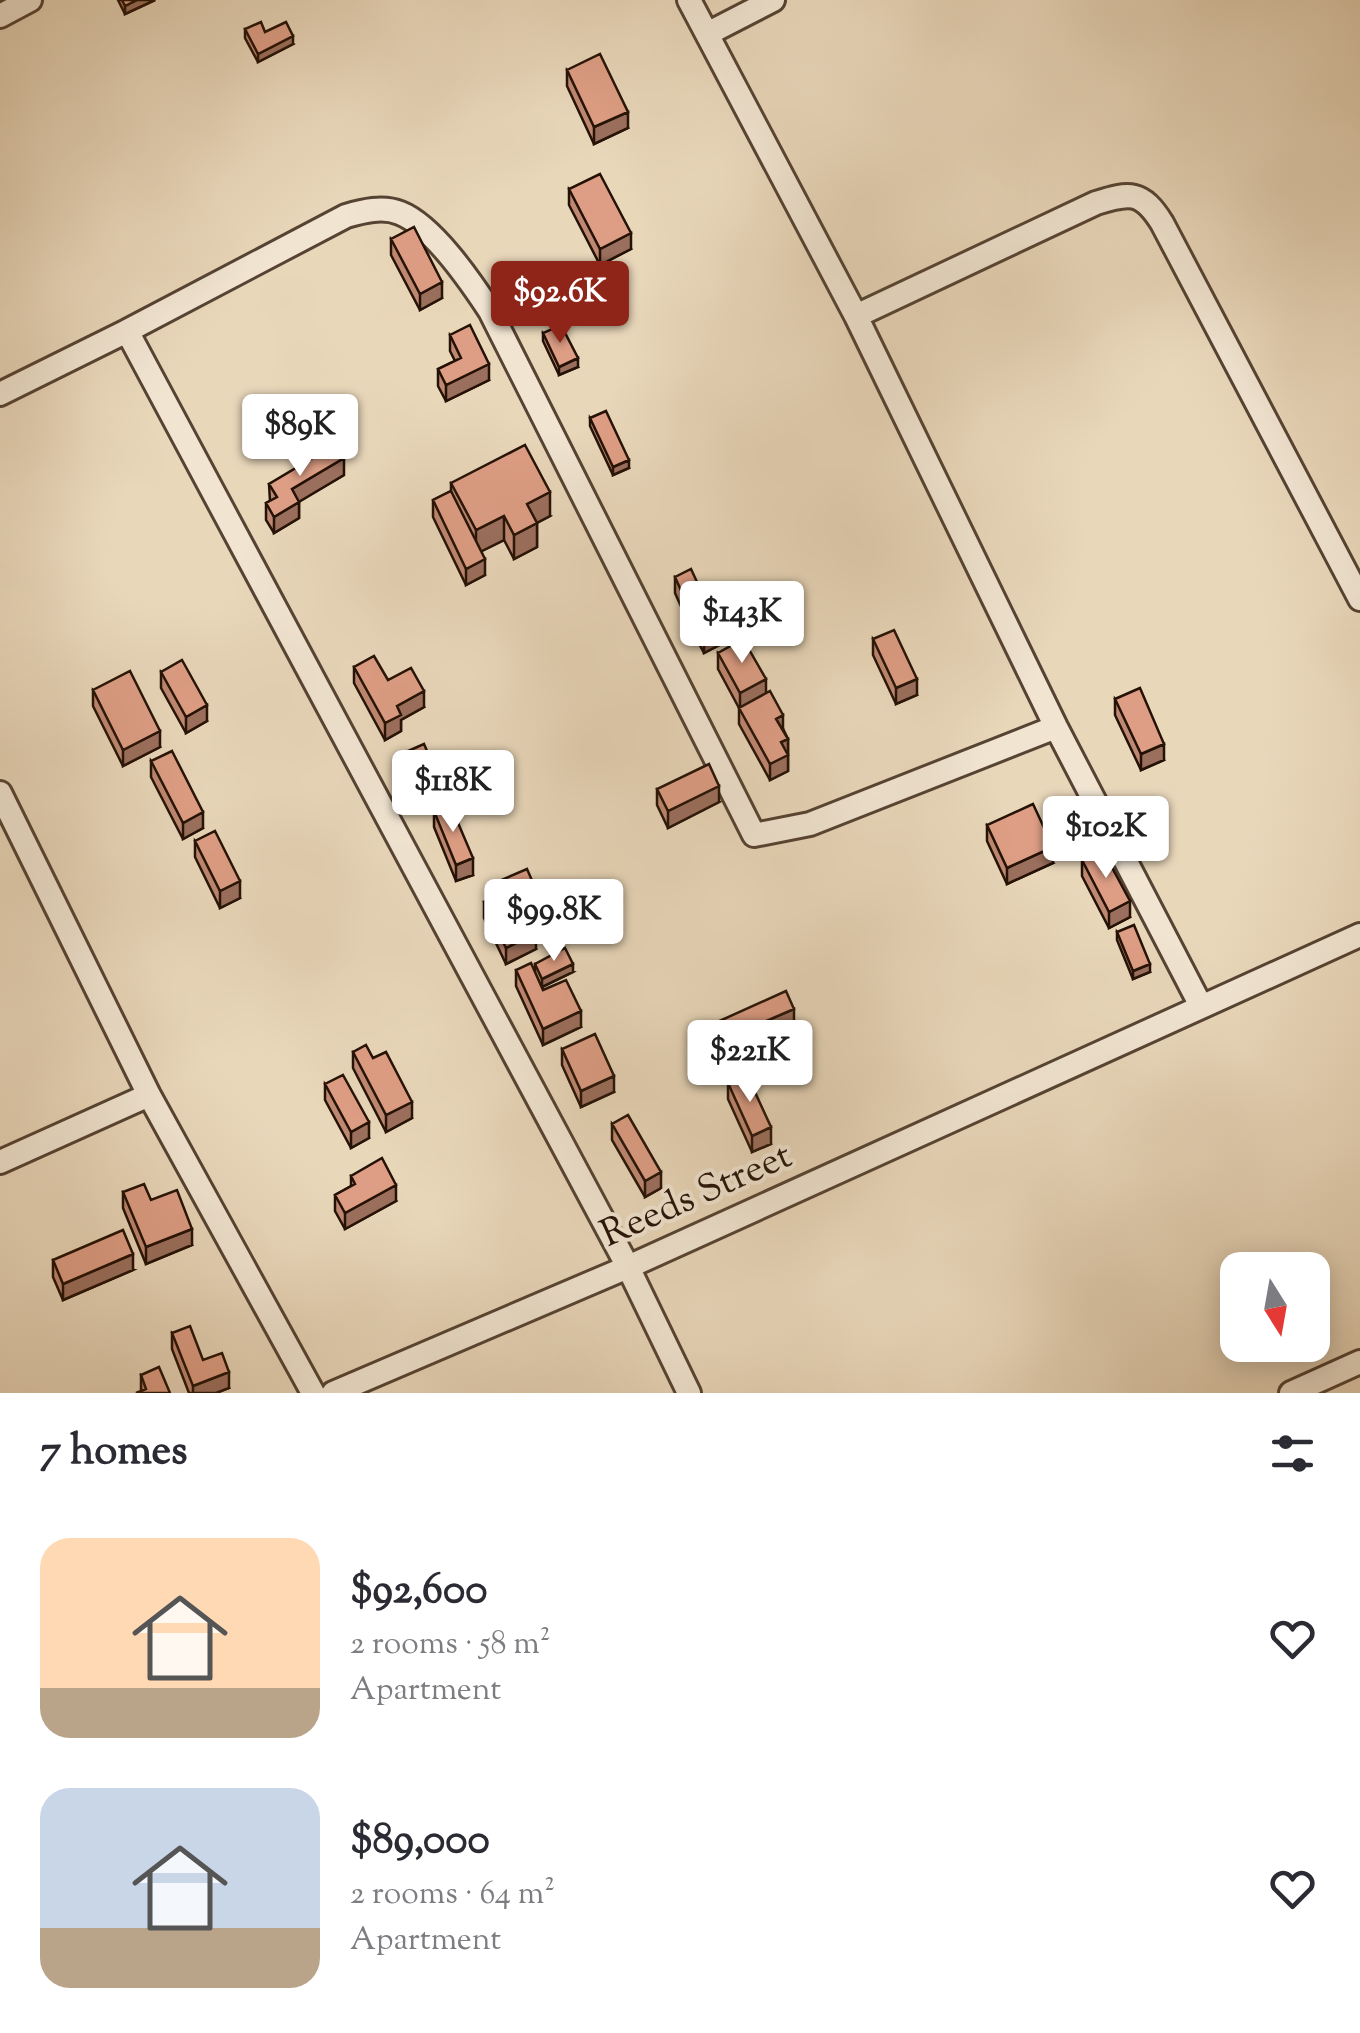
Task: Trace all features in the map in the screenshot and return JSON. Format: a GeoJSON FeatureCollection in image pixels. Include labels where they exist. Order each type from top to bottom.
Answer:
{"type":"FeatureCollection","features":[{"type":"Feature","properties":{"kind":"street"},"geometry":{"type":"LineString","coordinates":[[0,16],[30,0]]}},
{"type":"Feature","properties":{"kind":"street"},"geometry":{"type":"LineString","coordinates":[[689,0],[856,316],[1056,727],[1201,1006]]}},
{"type":"Feature","properties":{"kind":"street"},"geometry":{"type":"LineString","coordinates":[[708,34],[773,0]]}},
{"type":"Feature","properties":{"kind":"street"},"geometry":{"type":"LineString","coordinates":[[856,316],[1096,203],[1135,195],[1151,206],[1162,223],[1360,600]]}},
{"type":"Feature","properties":{"kind":"street"},"geometry":{"type":"LineString","coordinates":[[0,394],[346,216],[382,210],[401,213],[421,227],[460,267],[490,311],[754,835],[810,824],[1056,727]]}},
{"type":"Feature","properties":{"kind":"street"},"geometry":{"type":"LineString","coordinates":[[127,332],[628,1267],[689,1393]]}},
{"type":"Feature","properties":{"kind":"street"},"geometry":{"type":"LineString","coordinates":[[0,793],[149,1095],[312,1393]]}},
{"type":"Feature","properties":{"kind":"street","name":"Reeds Street"},"geometry":{"type":"LineString","coordinates":[[333,1393],[628,1267],[1360,935]]}},
{"type":"Feature","properties":{"kind":"street"},"geometry":{"type":"LineString","coordinates":[[0,1162],[149,1095]]}},
{"type":"Feature","properties":{"kind":"street"},"geometry":{"type":"LineString","coordinates":[[1291,1393],[1360,1362]]}},
{"type":"Feature","properties":{"kind":"building"},"geometry":{"type":"Polygon","coordinates":[[[261,22],[265,32],[286,22],[293,36],[258,54],[245,29],[261,22]]]}},
{"type":"Feature","properties":{"kind":"building"},"geometry":{"type":"Polygon","coordinates":[[[600,54],[628,112],[594,127],[567,70],[600,54]]]}},
{"type":"Feature","properties":{"kind":"building"},"geometry":{"type":"Polygon","coordinates":[[[600,174],[631,233],[600,249],[569,189],[600,174]]]}},
{"type":"Feature","properties":{"kind":"building"},"geometry":{"type":"Polygon","coordinates":[[[414,227],[442,282],[420,294],[391,239],[414,227]]]}},
{"type":"Feature","properties":{"kind":"building"},"geometry":{"type":"Polygon","coordinates":[[[470,325],[489,364],[446,385],[438,369],[461,358],[450,335],[470,325]]]}},
{"type":"Feature","properties":{"kind":"building"},"geometry":{"type":"Polygon","coordinates":[[[561,325],[578,358],[559,367],[543,333],[561,325]]]}},
{"type":"Feature","properties":{"kind":"building"},"geometry":{"type":"Polygon","coordinates":[[[606,411],[629,460],[613,467],[590,418],[606,411]]]}},
{"type":"Feature","properties":{"kind":"building"},"geometry":{"type":"Polygon","coordinates":[[[336,444],[344,458],[292,489],[299,502],[274,517],[266,503],[277,497],[269,484],[336,444]]]}},
{"type":"Feature","properties":{"kind":"building"},"geometry":{"type":"Polygon","coordinates":[[[525,445],[550,492],[527,504],[537,523],[514,535],[504,516],[476,530],[451,483],[525,445]]]}},
{"type":"Feature","properties":{"kind":"building"},"geometry":{"type":"Polygon","coordinates":[[[451,491],[485,559],[466,569],[433,500],[451,491]]]}},
{"type":"Feature","properties":{"kind":"building"},"geometry":{"type":"Polygon","coordinates":[[[691,569],[703,595],[720,588],[725,601],[692,615],[675,577],[691,569]]]}},
{"type":"Feature","properties":{"kind":"building"},"geometry":{"type":"Polygon","coordinates":[[[721,620],[727,633],[704,645],[697,631],[721,620]]]}},
{"type":"Feature","properties":{"kind":"building"},"geometry":{"type":"Polygon","coordinates":[[[894,630],[917,679],[896,688],[873,639],[894,630]]]}},
{"type":"Feature","properties":{"kind":"building"},"geometry":{"type":"Polygon","coordinates":[[[743,639],[766,679],[740,693],[718,653],[743,639]]]}},
{"type":"Feature","properties":{"kind":"building"},"geometry":{"type":"Polygon","coordinates":[[[374,656],[388,680],[411,668],[424,691],[397,706],[401,715],[385,723],[354,667],[374,656]]]}},
{"type":"Feature","properties":{"kind":"building"},"geometry":{"type":"Polygon","coordinates":[[[182,660],[207,705],[186,717],[161,672],[182,660]]]}},
{"type":"Feature","properties":{"kind":"building"},"geometry":{"type":"Polygon","coordinates":[[[130,671],[160,731],[123,750],[93,690],[130,671]]]}},
{"type":"Feature","properties":{"kind":"building"},"geometry":{"type":"Polygon","coordinates":[[[1140,688],[1164,744],[1141,754],[1115,699],[1140,688]]]}},
{"type":"Feature","properties":{"kind":"building"},"geometry":{"type":"Polygon","coordinates":[[[770,691],[783,715],[776,719],[788,739],[781,742],[788,755],[770,764],[739,708],[770,691]]]}},
{"type":"Feature","properties":{"kind":"building"},"geometry":{"type":"Polygon","coordinates":[[[424,744],[434,767],[458,756],[464,771],[423,789],[406,752],[424,744]]]}},
{"type":"Feature","properties":{"kind":"building"},"geometry":{"type":"Polygon","coordinates":[[[172,751],[203,812],[183,823],[151,761],[172,751]]]}},
{"type":"Feature","properties":{"kind":"building"},"geometry":{"type":"Polygon","coordinates":[[[709,764],[719,786],[668,811],[657,789],[709,764]]]}},
{"type":"Feature","properties":{"kind":"building"},"geometry":{"type":"Polygon","coordinates":[[[450,804],[473,858],[456,865],[434,811],[450,804]]]}},
{"type":"Feature","properties":{"kind":"building"},"geometry":{"type":"Polygon","coordinates":[[[1033,804],[1053,847],[1007,868],[987,825],[1033,804]]]}},
{"type":"Feature","properties":{"kind":"building"},"geometry":{"type":"Polygon","coordinates":[[[215,831],[240,881],[220,891],[195,841],[215,831]]]}},
{"type":"Feature","properties":{"kind":"building"},"geometry":{"type":"Polygon","coordinates":[[[1102,849],[1130,901],[1109,912],[1082,860],[1102,849]]]}},
{"type":"Feature","properties":{"kind":"building"},"geometry":{"type":"Polygon","coordinates":[[[527,869],[534,885],[504,898],[497,882],[527,869]]]}},
{"type":"Feature","properties":{"kind":"building"},"geometry":{"type":"Polygon","coordinates":[[[498,894],[514,926],[529,918],[536,933],[506,948],[484,902],[498,894]]]}},
{"type":"Feature","properties":{"kind":"building"},"geometry":{"type":"Polygon","coordinates":[[[1134,925],[1150,964],[1133,971],[1117,932],[1134,925]]]}},
{"type":"Feature","properties":{"kind":"building"},"geometry":{"type":"Polygon","coordinates":[[[565,948],[573,964],[542,979],[535,964],[565,948]]]}},
{"type":"Feature","properties":{"kind":"building"},"geometry":{"type":"Polygon","coordinates":[[[531,963],[543,990],[566,980],[581,1011],[543,1029],[516,970],[531,963]]]}},
{"type":"Feature","properties":{"kind":"building"},"geometry":{"type":"Polygon","coordinates":[[[786,991],[794,1009],[722,1040],[715,1023],[786,991]]]}},
{"type":"Feature","properties":{"kind":"building"},"geometry":{"type":"Polygon","coordinates":[[[595,1034],[614,1076],[581,1091],[562,1049],[595,1034]]]}},
{"type":"Feature","properties":{"kind":"building"},"geometry":{"type":"Polygon","coordinates":[[[366,1045],[373,1058],[386,1052],[412,1102],[386,1115],[353,1052],[366,1045]]]}},
{"type":"Feature","properties":{"kind":"building"},"geometry":{"type":"Polygon","coordinates":[[[343,1075],[369,1122],[351,1132],[325,1084],[343,1075]]]}},
{"type":"Feature","properties":{"kind":"building"},"geometry":{"type":"Polygon","coordinates":[[[747,1075],[771,1127],[752,1136],[728,1083],[747,1075]]]}},
{"type":"Feature","properties":{"kind":"building"},"geometry":{"type":"Polygon","coordinates":[[[628,1115],[661,1172],[645,1181],[612,1124],[628,1115]]]}},
{"type":"Feature","properties":{"kind":"building"},"geometry":{"type":"Polygon","coordinates":[[[382,1158],[396,1185],[345,1213],[335,1195],[355,1184],[351,1176],[382,1158]]]}},
{"type":"Feature","properties":{"kind":"building"},"geometry":{"type":"Polygon","coordinates":[[[144,1184],[151,1200],[177,1190],[192,1229],[146,1247],[123,1192],[144,1184]]]}},
{"type":"Feature","properties":{"kind":"building"},"geometry":{"type":"Polygon","coordinates":[[[123,1230],[133,1254],[63,1284],[53,1260],[123,1230]]]}},
{"type":"Feature","properties":{"kind":"building"},"geometry":{"type":"Polygon","coordinates":[[[190,1326],[203,1360],[222,1353],[229,1372],[193,1386],[172,1333],[190,1326]]]}},
{"type":"Feature","properties":{"kind":"building"},"geometry":{"type":"Polygon","coordinates":[[[159,1367],[170,1393],[136,1393],[146,1389],[141,1375],[159,1367]]]}}]}
